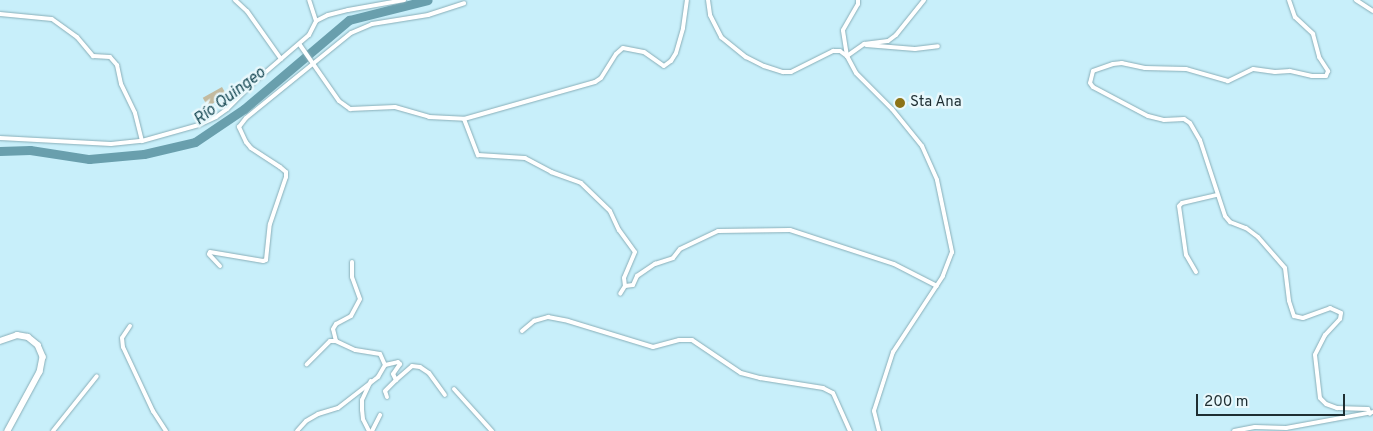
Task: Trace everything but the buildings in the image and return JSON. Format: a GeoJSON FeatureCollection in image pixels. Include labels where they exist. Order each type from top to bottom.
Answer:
{"type":"FeatureCollection","features":[{"type":"Feature","properties":{"kind":"main road"},"geometry":{"type":"LineString","coordinates":[[0,341],[17,335],[28,337],[38,345],[43,357],[40,372],[9,431]]}},
{"type":"Feature","properties":{"kind":"street"},"geometry":{"type":"LineString","coordinates":[[235,0],[247,11],[281,59]]}},
{"type":"Feature","properties":{"kind":"street"},"geometry":{"type":"LineString","coordinates":[[0,138],[111,144],[142,141],[174,133],[216,117],[281,59],[301,47],[316,21],[309,0]]}},
{"type":"Feature","properties":{"kind":"street"},"geometry":{"type":"LineString","coordinates":[[316,21],[328,15],[348,10],[404,0]]}},
{"type":"Feature","properties":{"kind":"street"},"geometry":{"type":"LineString","coordinates":[[301,47],[339,101],[350,109],[395,107],[429,117],[464,119],[595,82],[601,78],[616,54],[623,48],[644,52],[664,66],[671,61],[676,53],[683,28],[687,0]]}},
{"type":"Feature","properties":{"kind":"street"},"geometry":{"type":"LineString","coordinates":[[708,0],[710,15],[721,37],[746,57],[764,66],[783,72],[791,72],[833,51],[840,51],[847,56]]}},
{"type":"Feature","properties":{"kind":"street"},"geometry":{"type":"LineString","coordinates":[[858,0],[858,4],[843,30],[847,56],[856,73],[892,109],[922,146],[937,180],[952,252],[943,276],[893,352],[874,411],[879,431]]}},
{"type":"Feature","properties":{"kind":"street"},"geometry":{"type":"LineString","coordinates":[[847,56],[864,44],[888,41],[896,35],[924,0]]}},
{"type":"Feature","properties":{"kind":"street"},"geometry":{"type":"LineString","coordinates":[[1234,431],[1255,427],[1287,429],[1372,413],[1368,408],[1337,408],[1326,404],[1320,398],[1315,355],[1324,335],[1340,319],[1341,313],[1330,308],[1303,318],[1294,316],[1289,301],[1285,268],[1258,237],[1246,228],[1230,222],[1224,216],[1200,140],[1190,123],[1184,119],[1164,120],[1148,116],[1093,87],[1090,76],[1093,71],[1122,63],[1145,68],[1186,69],[1228,81],[1253,69],[1275,72],[1290,71],[1312,76],[1326,76],[1328,71],[1320,57],[1312,34],[1295,17],[1289,0]]}},
{"type":"Feature","properties":{"kind":"street"},"geometry":{"type":"LineString","coordinates":[[1356,0],[1373,11]]}},
{"type":"Feature","properties":{"kind":"street"},"geometry":{"type":"LineString","coordinates":[[220,266],[210,252],[263,261],[268,256],[270,224],[284,186],[286,172],[251,148],[239,127],[246,118],[311,62],[357,30],[372,24],[428,14],[464,3]]}},
{"type":"Feature","properties":{"kind":"street"},"geometry":{"type":"LineString","coordinates":[[0,14],[52,19],[77,37],[93,56],[110,57],[117,65],[120,84],[135,113],[142,141]]}},
{"type":"Feature","properties":{"kind":"street"},"geometry":{"type":"LineString","coordinates":[[864,44],[914,49],[938,46]]}},
{"type":"Feature","properties":{"kind":"street"},"geometry":{"type":"LineString","coordinates":[[464,119],[478,155],[525,158],[551,172],[581,183],[602,201],[634,252],[624,278],[625,286],[620,294]]}},
{"type":"Feature","properties":{"kind":"street"},"geometry":{"type":"LineString","coordinates":[[1196,272],[1186,255],[1179,206],[1182,203],[1217,195]]}},
{"type":"Feature","properties":{"kind":"street"},"geometry":{"type":"LineString","coordinates":[[625,286],[634,285],[637,276],[655,264],[673,258],[680,249],[718,231],[790,230],[894,264],[937,286]]}},
{"type":"Feature","properties":{"kind":"street"},"geometry":{"type":"LineString","coordinates":[[336,340],[333,329],[336,324],[351,316],[359,305],[360,299],[352,277],[352,262]]}},
{"type":"Feature","properties":{"kind":"street"},"geometry":{"type":"LineString","coordinates":[[522,331],[534,321],[548,317],[568,320],[653,347],[679,340],[692,340],[741,373],[823,388],[834,393],[850,431]]}},
{"type":"Feature","properties":{"kind":"street"},"geometry":{"type":"LineString","coordinates":[[130,326],[122,338],[122,348],[153,411],[166,431]]}},
{"type":"Feature","properties":{"kind":"street"},"geometry":{"type":"LineString","coordinates":[[297,431],[312,417],[338,408],[383,372],[385,365],[380,354],[355,350],[336,340],[330,341],[308,364]]}},
{"type":"Feature","properties":{"kind":"street"},"geometry":{"type":"LineString","coordinates":[[385,365],[398,362],[400,364],[393,374],[396,380]]}},
{"type":"Feature","properties":{"kind":"street"},"geometry":{"type":"LineString","coordinates":[[387,397],[385,390],[416,365],[429,372],[445,395]]}},
{"type":"Feature","properties":{"kind":"street"},"geometry":{"type":"LineString","coordinates":[[53,431],[97,376]]}},
{"type":"Feature","properties":{"kind":"street"},"geometry":{"type":"LineString","coordinates":[[371,381],[362,400],[363,419],[371,431],[380,415]]}},
{"type":"Feature","properties":{"kind":"street"},"geometry":{"type":"LineString","coordinates":[[454,389],[492,431]]}},
{"type":"Feature","properties":{"kind":"shaded area"},"geometry":{"type":"Polygon","coordinates":[[[222,87],[227,96],[208,106],[203,98],[222,87]]]}},
{"type":"Feature","properties":{"kind":"waterway","name":"Río Quingeo"},"geometry":{"type":"LineString","coordinates":[[0,151],[30,150],[89,159],[144,154],[195,142],[244,109],[349,20],[428,0]]}},
{"type":"Feature","properties":{"kind":"place","name":"Sta Ana"},"geometry":{"type":"Point","coordinates":[900,103]}}]}
